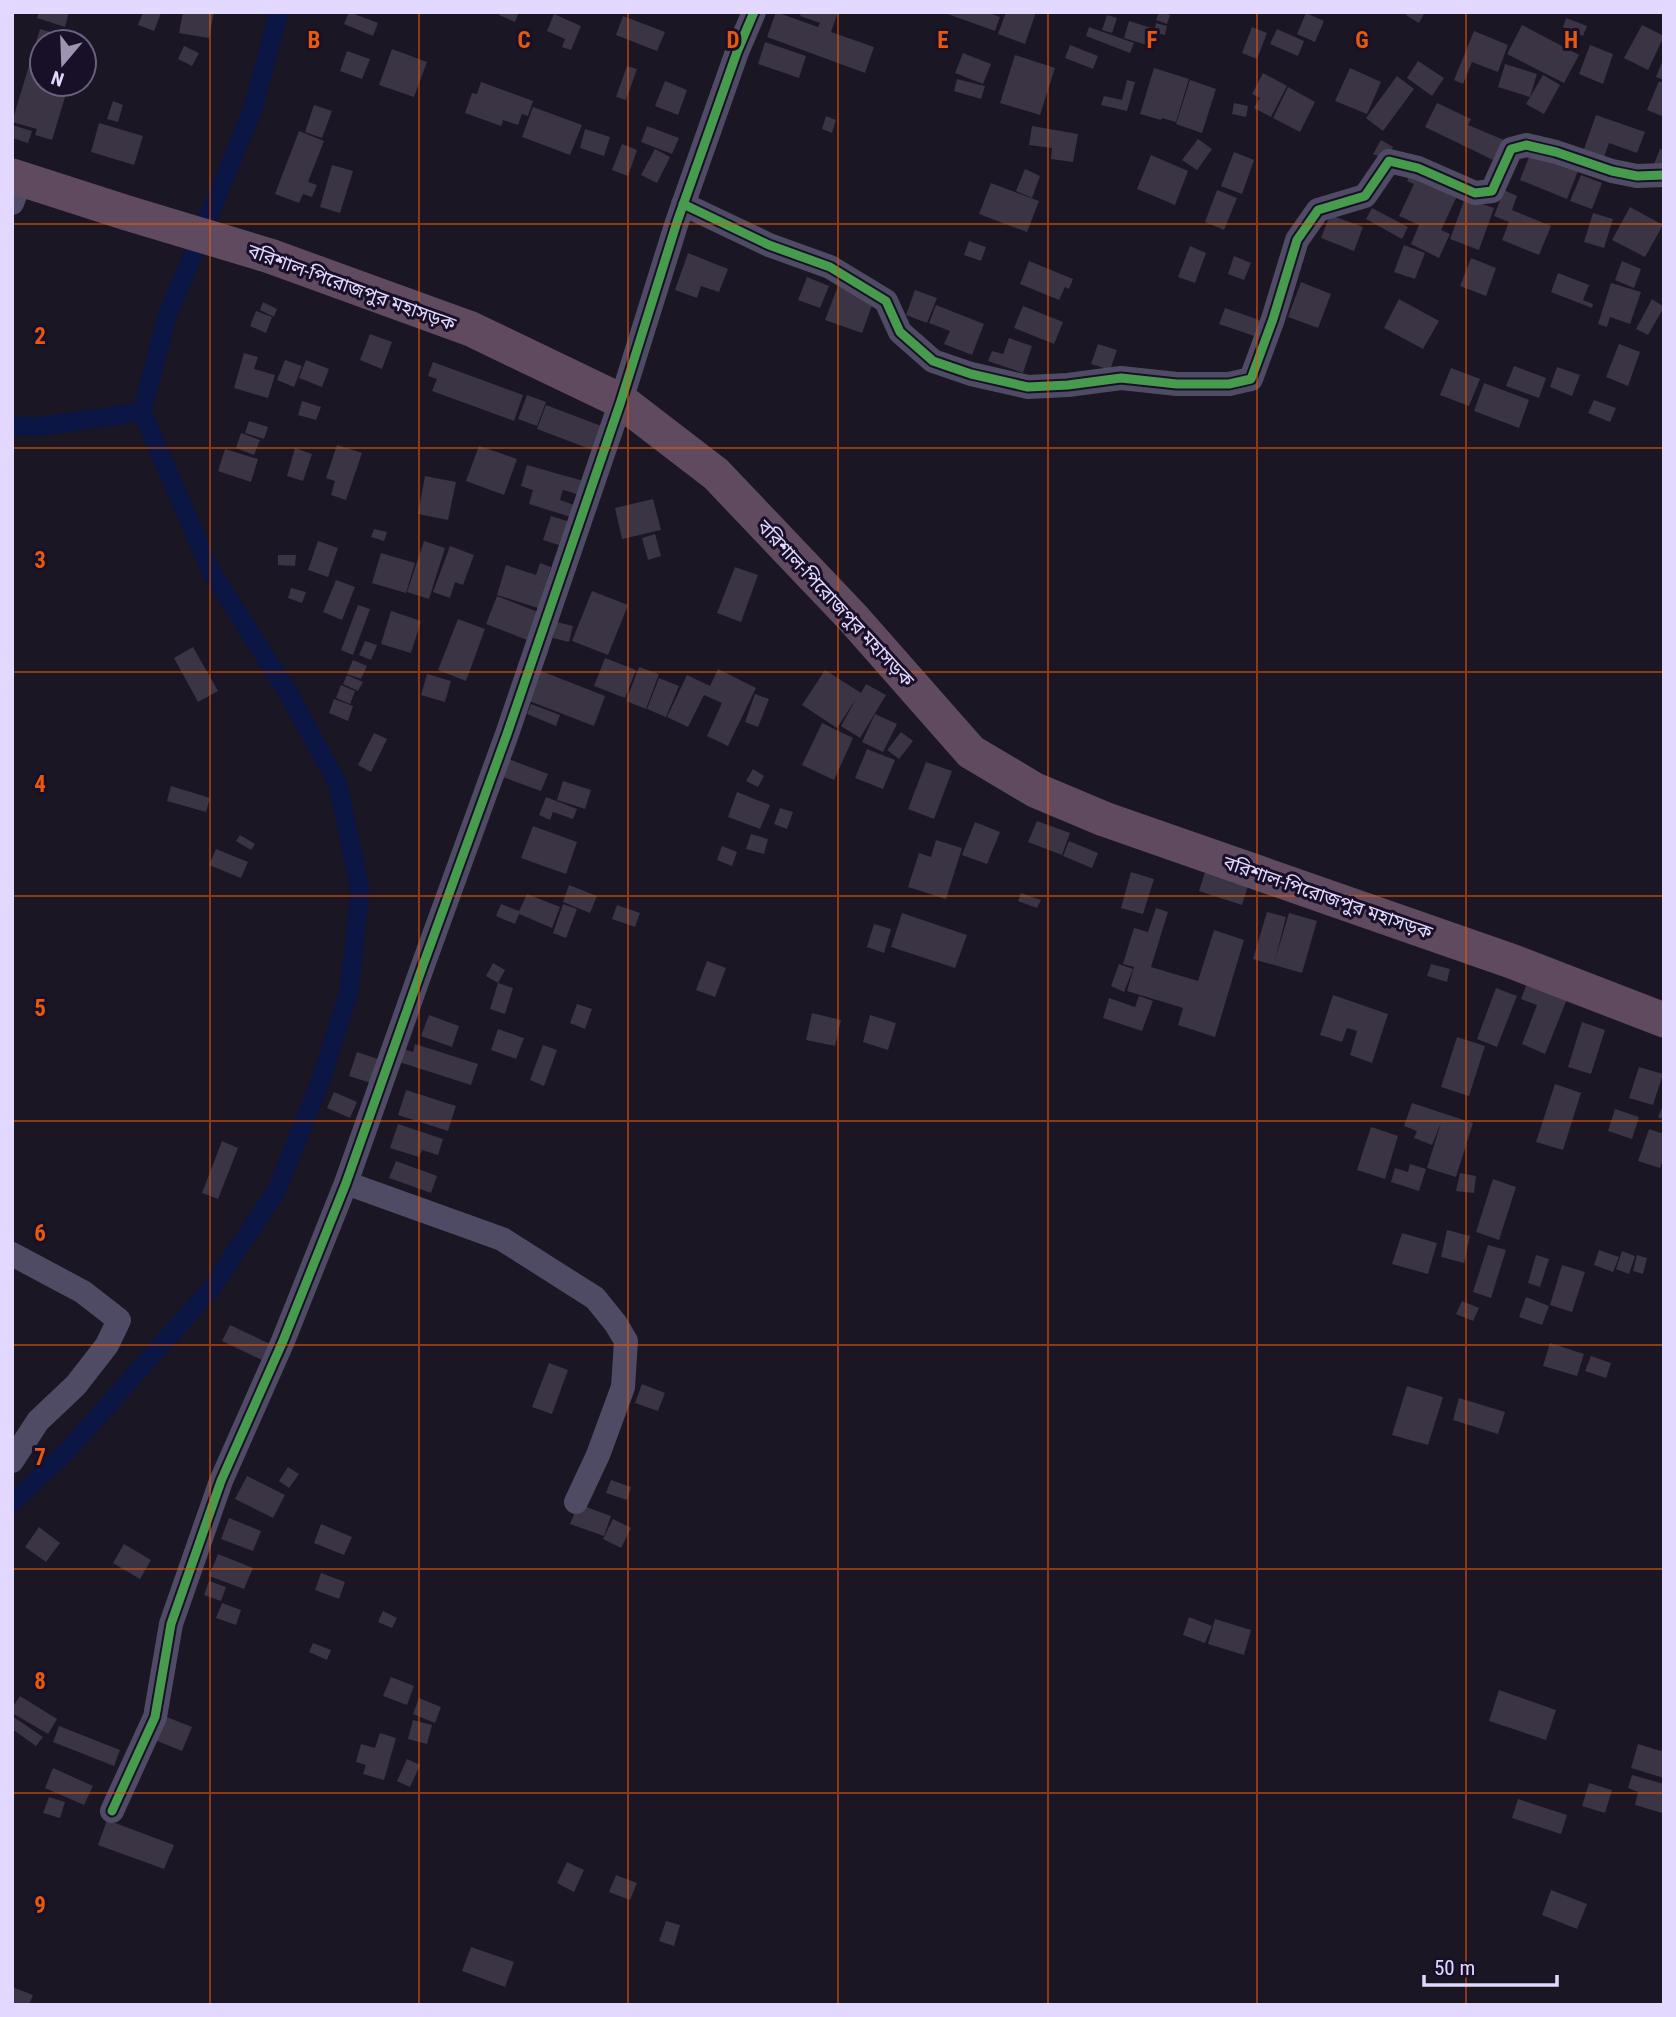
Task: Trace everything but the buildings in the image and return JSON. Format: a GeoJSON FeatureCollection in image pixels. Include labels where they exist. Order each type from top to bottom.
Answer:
{"type":"FeatureCollection","features":[{"type":"Feature","properties":{"kind":"highway","name":"বরিশাল-পিরোজপুর মহাসড়ক"},"geometry":{"type":"LineString","coordinates":[[16,186],[127,213],[270,256],[471,329],[621,401],[716,474],[853,618],[971,752],[1035,790],[1104,819],[1511,961],[1664,1020]]}},
{"type":"Feature","properties":{"kind":"street"},"geometry":{"type":"LineString","coordinates":[[112,1811],[155,1717],[172,1623],[221,1481],[283,1341],[346,1183],[507,734],[621,401],[683,204],[754,12]]}},
{"type":"Feature","properties":{"kind":"street"},"geometry":{"type":"LineString","coordinates":[[683,204],[769,245],[830,267],[886,301],[900,332],[933,361],[971,374],[1028,387],[1121,378],[1177,384],[1228,384],[1251,379],[1297,240],[1318,210],[1365,196],[1389,161],[1418,168],[1475,192],[1492,191],[1511,149],[1526,145],[1612,171],[1637,176],[1664,174]]}},
{"type":"Feature","properties":{"kind":"street"},"geometry":{"type":"LineString","coordinates":[[346,1183],[502,1239],[595,1298],[616,1324],[626,1341],[622,1387],[603,1445],[576,1502]]}},
{"type":"Feature","properties":{"kind":"street"},"geometry":{"type":"LineString","coordinates":[[12,1254],[83,1292],[119,1320],[107,1345],[76,1385],[38,1421],[12,1461]]}},
{"type":"Feature","properties":{"kind":"waterway"},"geometry":{"type":"LineString","coordinates":[[12,1503],[67,1451],[211,1289],[277,1190],[321,1080],[349,992],[360,890],[338,784],[287,691],[211,571],[142,412],[167,317],[252,112],[279,12]]}},
{"type":"Feature","properties":{"kind":"waterway"},"geometry":{"type":"LineString","coordinates":[[12,425],[35,427],[142,412]]}},
{"type":"Feature","properties":{"kind":"cycle path"},"geometry":{"type":"LineString","coordinates":[[112,1811],[155,1717],[171,1624],[221,1481],[283,1341],[346,1183],[507,734],[621,401],[677,222],[737,52],[754,12]]}},
{"type":"Feature","properties":{"kind":"cycle path"},"geometry":{"type":"LineString","coordinates":[[683,204],[769,245],[830,267],[886,301],[900,332],[933,361],[971,374],[1028,387],[1121,378],[1177,384],[1229,384],[1251,379],[1297,240],[1318,210],[1365,196],[1389,161],[1418,168],[1475,193],[1492,191],[1511,149],[1526,145],[1612,171],[1637,176],[1664,175]]}}]}
